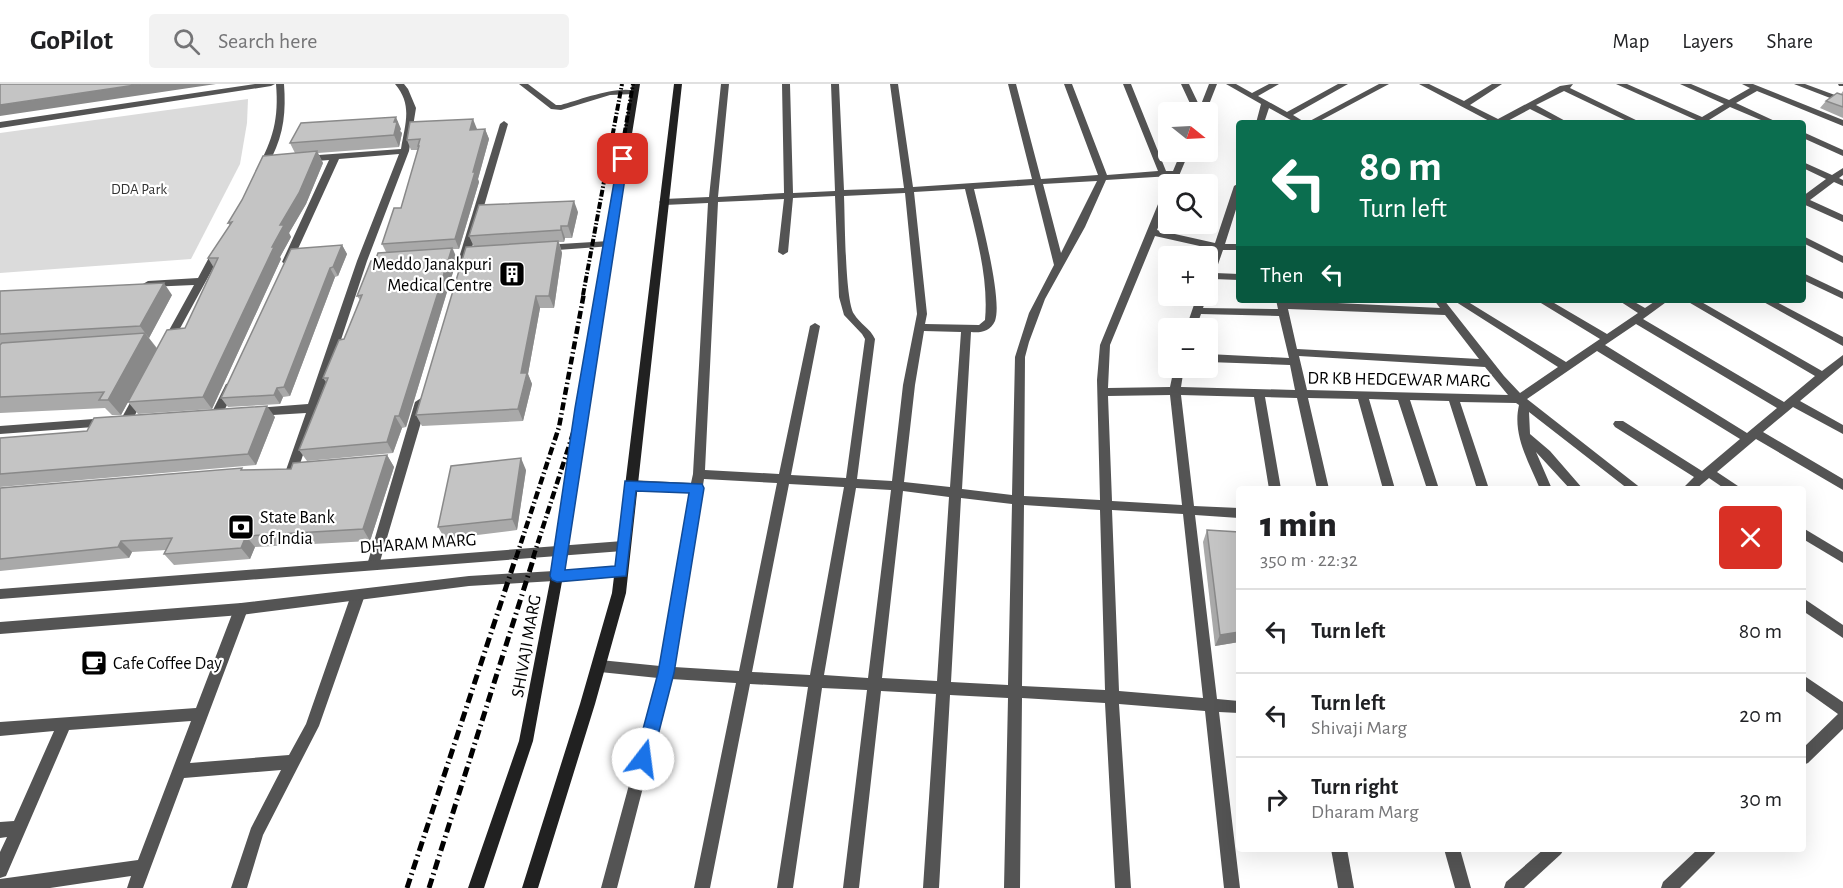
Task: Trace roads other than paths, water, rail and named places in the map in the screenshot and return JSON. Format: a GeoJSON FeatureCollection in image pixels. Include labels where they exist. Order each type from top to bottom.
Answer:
{"type":"FeatureCollection","features":[{"type":"Feature","properties":{"kind":"main road"},"geometry":{"type":"LineString","coordinates":[[530,888],[577,731],[600,666],[619,593],[678,84]]}},
{"type":"Feature","properties":{"kind":"main road","name":"SHIVAJI MARG"},"geometry":{"type":"LineString","coordinates":[[476,888],[526,741],[557,576],[635,88]]}},
{"type":"Feature","properties":{"kind":"street"},"geometry":{"type":"LineString","coordinates":[[0,125],[271,84]]}},
{"type":"Feature","properties":{"kind":"street"},"geometry":{"type":"LineString","coordinates":[[254,182],[278,136],[283,112],[280,84]]}},
{"type":"Feature","properties":{"kind":"street"},"geometry":{"type":"LineString","coordinates":[[291,470],[405,152],[412,108],[404,88],[399,84]]}},
{"type":"Feature","properties":{"kind":"street"},"geometry":{"type":"LineString","coordinates":[[523,84],[554,107],[561,108],[609,93],[635,88]]}},
{"type":"Feature","properties":{"kind":"street"},"geometry":{"type":"LineString","coordinates":[[609,888],[666,673],[697,488],[713,200],[725,84]]}},
{"type":"Feature","properties":{"kind":"street"},"geometry":{"type":"LineString","coordinates":[[783,252],[789,196],[786,84]]}},
{"type":"Feature","properties":{"kind":"street"},"geometry":{"type":"LineString","coordinates":[[785,888],[816,681],[851,483],[870,339],[867,332],[849,315],[844,297],[835,84]]}},
{"type":"Feature","properties":{"kind":"street"},"geometry":{"type":"LineString","coordinates":[[851,888],[909,385],[922,314],[909,190],[894,84]]}},
{"type":"Feature","properties":{"kind":"street"},"geometry":{"type":"LineString","coordinates":[[1011,84],[1059,265]]}},
{"type":"Feature","properties":{"kind":"street"},"geometry":{"type":"LineString","coordinates":[[1012,888],[1021,347],[1033,312],[1103,177],[1068,84]]}},
{"type":"Feature","properties":{"kind":"street"},"geometry":{"type":"LineString","coordinates":[[1126,84],[1163,174],[1176,173],[1181,162]]}},
{"type":"Feature","properties":{"kind":"street"},"geometry":{"type":"LineString","coordinates":[[1185,84],[1195,102]]}},
{"type":"Feature","properties":{"kind":"street"},"geometry":{"type":"LineString","coordinates":[[1205,102],[1214,84]]}},
{"type":"Feature","properties":{"kind":"street"},"geometry":{"type":"LineString","coordinates":[[1230,84],[1296,120]]}},
{"type":"Feature","properties":{"kind":"street"},"geometry":{"type":"LineString","coordinates":[[1252,96],[1275,84]]}},
{"type":"Feature","properties":{"kind":"street"},"geometry":{"type":"LineString","coordinates":[[1287,115],[1344,84]]}},
{"type":"Feature","properties":{"kind":"street"},"geometry":{"type":"LineString","coordinates":[[1316,120],[1385,84]]}},
{"type":"Feature","properties":{"kind":"street"},"geometry":{"type":"LineString","coordinates":[[1425,84],[1495,120]]}},
{"type":"Feature","properties":{"kind":"street"},"geometry":{"type":"LineString","coordinates":[[1464,105],[1498,84]]}},
{"type":"Feature","properties":{"kind":"street"},"geometry":{"type":"LineString","coordinates":[[1620,84],[1699,120]]}},
{"type":"Feature","properties":{"kind":"street"},"geometry":{"type":"LineString","coordinates":[[1684,84],[1768,120]]}},
{"type":"Feature","properties":{"kind":"street"},"geometry":{"type":"LineString","coordinates":[[1746,84],[1843,123]]}},
{"type":"Feature","properties":{"kind":"street"},"geometry":{"type":"LineString","coordinates":[[1798,84],[1843,101]]}},
{"type":"Feature","properties":{"kind":"street"},"geometry":{"type":"LineString","coordinates":[[1503,120],[1567,86],[1632,120]]}},
{"type":"Feature","properties":{"kind":"street"},"geometry":{"type":"LineString","coordinates":[[1706,120],[1729,103],[1756,88]]}},
{"type":"Feature","properties":{"kind":"street"},"geometry":{"type":"LineString","coordinates":[[1261,120],[1266,103]]}},
{"type":"Feature","properties":{"kind":"street"},"geometry":{"type":"LineString","coordinates":[[1529,105],[1559,120]]}},
{"type":"Feature","properties":{"kind":"street"},"geometry":{"type":"LineString","coordinates":[[1484,120],[1489,117]]}},
{"type":"Feature","properties":{"kind":"street"},"geometry":{"type":"LineString","coordinates":[[458,277],[504,124]]}},
{"type":"Feature","properties":{"kind":"street"},"geometry":{"type":"LineString","coordinates":[[1806,136],[1843,153]]}},
{"type":"Feature","properties":{"kind":"street"},"geometry":{"type":"LineString","coordinates":[[300,159],[405,152]]}},
{"type":"Feature","properties":{"kind":"street"},"geometry":{"type":"LineString","coordinates":[[281,275],[335,157]]}},
{"type":"Feature","properties":{"kind":"street"},"geometry":{"type":"LineString","coordinates":[[265,162],[277,161]]}},
{"type":"Feature","properties":{"kind":"street"},"geometry":{"type":"LineString","coordinates":[[1806,166],[1843,183]]}},
{"type":"Feature","properties":{"kind":"street"},"geometry":{"type":"LineString","coordinates":[[1806,198],[1843,171]]}},
{"type":"Feature","properties":{"kind":"street"},"geometry":{"type":"LineString","coordinates":[[664,201],[840,194],[1158,174]]}},
{"type":"Feature","properties":{"kind":"street"},"geometry":{"type":"LineString","coordinates":[[920,327],[980,329],[987,326],[991,310],[969,186]]}},
{"type":"Feature","properties":{"kind":"street"},"geometry":{"type":"LineString","coordinates":[[1219,247],[1236,195]]}},
{"type":"Feature","properties":{"kind":"street"},"geometry":{"type":"LineString","coordinates":[[1806,201],[1843,219]]}},
{"type":"Feature","properties":{"kind":"street"},"geometry":{"type":"LineString","coordinates":[[1123,888],[1112,698],[1102,392],[1105,345],[1158,217]]}},
{"type":"Feature","properties":{"kind":"street"},"geometry":{"type":"LineString","coordinates":[[1152,232],[1219,247],[1236,247]]}},
{"type":"Feature","properties":{"kind":"street"},"geometry":{"type":"LineString","coordinates":[[1806,241],[1843,260]]}},
{"type":"Feature","properties":{"kind":"street"},"geometry":{"type":"LineString","coordinates":[[162,346],[222,242]]}},
{"type":"Feature","properties":{"kind":"street"},"geometry":{"type":"LineString","coordinates":[[532,249],[609,244]]}},
{"type":"Feature","properties":{"kind":"street"},"geometry":{"type":"LineString","coordinates":[[1218,278],[1236,277]]}},
{"type":"Feature","properties":{"kind":"street"},"geometry":{"type":"LineString","coordinates":[[1806,278],[1843,296]]}},
{"type":"Feature","properties":{"kind":"street"},"geometry":{"type":"LineString","coordinates":[[142,284],[201,281]]}},
{"type":"Feature","properties":{"kind":"street"},"geometry":{"type":"LineString","coordinates":[[1440,303],[1487,363],[1522,402],[1632,486]]}},
{"type":"Feature","properties":{"kind":"street"},"geometry":{"type":"LineString","coordinates":[[1463,303],[1567,367]]}},
{"type":"Feature","properties":{"kind":"street"},"geometry":{"type":"LineString","coordinates":[[1546,303],[1608,339]]}},
{"type":"Feature","properties":{"kind":"street"},"geometry":{"type":"LineString","coordinates":[[1628,303],[1645,312]]}},
{"type":"Feature","properties":{"kind":"street"},"geometry":{"type":"LineString","coordinates":[[1522,402],[1567,367],[1659,303]]}},
{"type":"Feature","properties":{"kind":"street"},"geometry":{"type":"LineString","coordinates":[[1696,303],[1827,372],[1843,375]]}},
{"type":"Feature","properties":{"kind":"street"},"geometry":{"type":"LineString","coordinates":[[1771,303],[1843,342]]}},
{"type":"Feature","properties":{"kind":"street"},"geometry":{"type":"LineString","coordinates":[[1195,318],[1199,306]]}},
{"type":"Feature","properties":{"kind":"street"},"geometry":{"type":"LineString","coordinates":[[1197,311],[1282,306],[1448,312]]}},
{"type":"Feature","properties":{"kind":"street"},"geometry":{"type":"LineString","coordinates":[[1282,306],[1322,486]]}},
{"type":"Feature","properties":{"kind":"street"},"geometry":{"type":"LineString","coordinates":[[1635,320],[1789,405],[1843,430]]}},
{"type":"Feature","properties":{"kind":"street"},"geometry":{"type":"LineString","coordinates":[[702,888],[815,326]]}},
{"type":"Feature","properties":{"kind":"street"},"geometry":{"type":"LineString","coordinates":[[931,888],[966,329]]}},
{"type":"Feature","properties":{"kind":"street"},"geometry":{"type":"LineString","coordinates":[[1598,346],[1751,436],[1843,485]]}},
{"type":"Feature","properties":{"kind":"street"},"geometry":{"type":"LineString","coordinates":[[1218,358],[1294,357],[1487,363]]}},
{"type":"Feature","properties":{"kind":"street"},"geometry":{"type":"LineString","coordinates":[[1692,486],[1843,359]]}},
{"type":"Feature","properties":{"kind":"street"},"geometry":{"type":"LineString","coordinates":[[237,372],[223,414],[313,408]]}},
{"type":"Feature","properties":{"kind":"street"},"geometry":{"type":"LineString","coordinates":[[1177,378],[1175,391],[1232,888]]}},
{"type":"Feature","properties":{"kind":"street"},"geometry":{"type":"LineString","coordinates":[[0,430],[132,421],[147,382]]}},
{"type":"Feature","properties":{"kind":"street"},"geometry":{"type":"LineString","coordinates":[[373,565],[398,460],[424,391]]}},
{"type":"Feature","properties":{"kind":"street","name":"DR KB HEDGEWAR MARG"},"geometry":{"type":"LineString","coordinates":[[1102,392],[1175,391],[1453,398],[1522,402]]}},
{"type":"Feature","properties":{"kind":"street"},"geometry":{"type":"LineString","coordinates":[[1259,394],[1274,486]]}},
{"type":"Feature","properties":{"kind":"street"},"geometry":{"type":"LineString","coordinates":[[1363,397],[1388,486]]}},
{"type":"Feature","properties":{"kind":"street"},"geometry":{"type":"LineString","coordinates":[[1403,397],[1432,486]]}},
{"type":"Feature","properties":{"kind":"street"},"geometry":{"type":"LineString","coordinates":[[1453,398],[1482,486]]}},
{"type":"Feature","properties":{"kind":"street"},"geometry":{"type":"LineString","coordinates":[[1522,402],[1526,436],[1545,486]]}},
{"type":"Feature","properties":{"kind":"street"},"geometry":{"type":"LineString","coordinates":[[1619,424],[1728,486]]}},
{"type":"Feature","properties":{"kind":"street"},"geometry":{"type":"LineString","coordinates":[[1526,436],[1546,454],[1573,486]]}},
{"type":"Feature","properties":{"kind":"street"},"geometry":{"type":"LineString","coordinates":[[699,474],[897,486],[1018,500],[1236,513]]}},
{"type":"Feature","properties":{"kind":"street"},"geometry":{"type":"LineString","coordinates":[[630,485],[697,488]]}},
{"type":"Feature","properties":{"kind":"street"},"geometry":{"type":"LineString","coordinates":[[1806,534],[1843,558]]}},
{"type":"Feature","properties":{"kind":"street","name":"DHARAM MARG"},"geometry":{"type":"LineString","coordinates":[[0,594],[623,546]]}},
{"type":"Feature","properties":{"kind":"street"},"geometry":{"type":"LineString","coordinates":[[0,628],[241,609],[469,581],[621,572]]}},
{"type":"Feature","properties":{"kind":"street"},"geometry":{"type":"LineString","coordinates":[[239,888],[256,833],[312,726],[358,595]]}},
{"type":"Feature","properties":{"kind":"street"},"geometry":{"type":"LineString","coordinates":[[1806,606],[1843,632]]}},
{"type":"Feature","properties":{"kind":"street"},"geometry":{"type":"LineString","coordinates":[[135,888],[241,609]]}},
{"type":"Feature","properties":{"kind":"street"},"geometry":{"type":"LineString","coordinates":[[600,666],[666,673],[1236,707]]}},
{"type":"Feature","properties":{"kind":"street"},"geometry":{"type":"LineString","coordinates":[[1806,683],[1843,710]]}},
{"type":"Feature","properties":{"kind":"street"},"geometry":{"type":"LineString","coordinates":[[0,729],[201,714]]}},
{"type":"Feature","properties":{"kind":"street"},"geometry":{"type":"LineString","coordinates":[[1806,755],[1843,719]]}},
{"type":"Feature","properties":{"kind":"street"},"geometry":{"type":"LineString","coordinates":[[0,870],[65,724]]}},
{"type":"Feature","properties":{"kind":"street"},"geometry":{"type":"LineString","coordinates":[[179,771],[292,762]]}},
{"type":"Feature","properties":{"kind":"street"},"geometry":{"type":"LineString","coordinates":[[0,830],[19,828]]}},
{"type":"Feature","properties":{"kind":"street"},"geometry":{"type":"LineString","coordinates":[[1340,852],[1346,888]]}},
{"type":"Feature","properties":{"kind":"street"},"geometry":{"type":"LineString","coordinates":[[1453,852],[1463,888]]}},
{"type":"Feature","properties":{"kind":"street"},"geometry":{"type":"LineString","coordinates":[[1512,888],[1553,852]]}},
{"type":"Feature","properties":{"kind":"street"},"geometry":{"type":"LineString","coordinates":[[1669,888],[1706,852]]}},
{"type":"Feature","properties":{"kind":"street"},"geometry":{"type":"LineString","coordinates":[[0,887],[143,867]]}},
{"type":"Feature","properties":{"kind":"railway"},"geometry":{"type":"LineString","coordinates":[[583,295],[622,84]]}},
{"type":"Feature","properties":{"kind":"railway"},"geometry":{"type":"LineString","coordinates":[[597,295],[633,84]]}},
{"type":"Feature","properties":{"kind":"railway"},"geometry":{"type":"LineString","coordinates":[[516,558],[559,427],[584,293]]}},
{"type":"Feature","properties":{"kind":"railway"},"geometry":{"type":"LineString","coordinates":[[533,558],[575,427],[598,293]]}},
{"type":"Feature","properties":{"kind":"railway"},"geometry":{"type":"LineString","coordinates":[[407,888],[516,557]]}},
{"type":"Feature","properties":{"kind":"railway"},"geometry":{"type":"LineString","coordinates":[[429,888],[534,557]]}},
{"type":"Feature","properties":{"kind":"place","name":"Meddo Janakpuri Medical Centre"},"geometry":{"type":"Point","coordinates":[512,274]}},
{"type":"Feature","properties":{"kind":"place","name":"State Bank of India"},"geometry":{"type":"Point","coordinates":[241,527]}},
{"type":"Feature","properties":{"kind":"place","name":"Cafe Coffee Day"},"geometry":{"type":"Point","coordinates":[94,663]}},
{"type":"Feature","properties":{"kind":"park label","name":"DDA Park"},"geometry":{"type":"Point","coordinates":[139,189]}}]}
